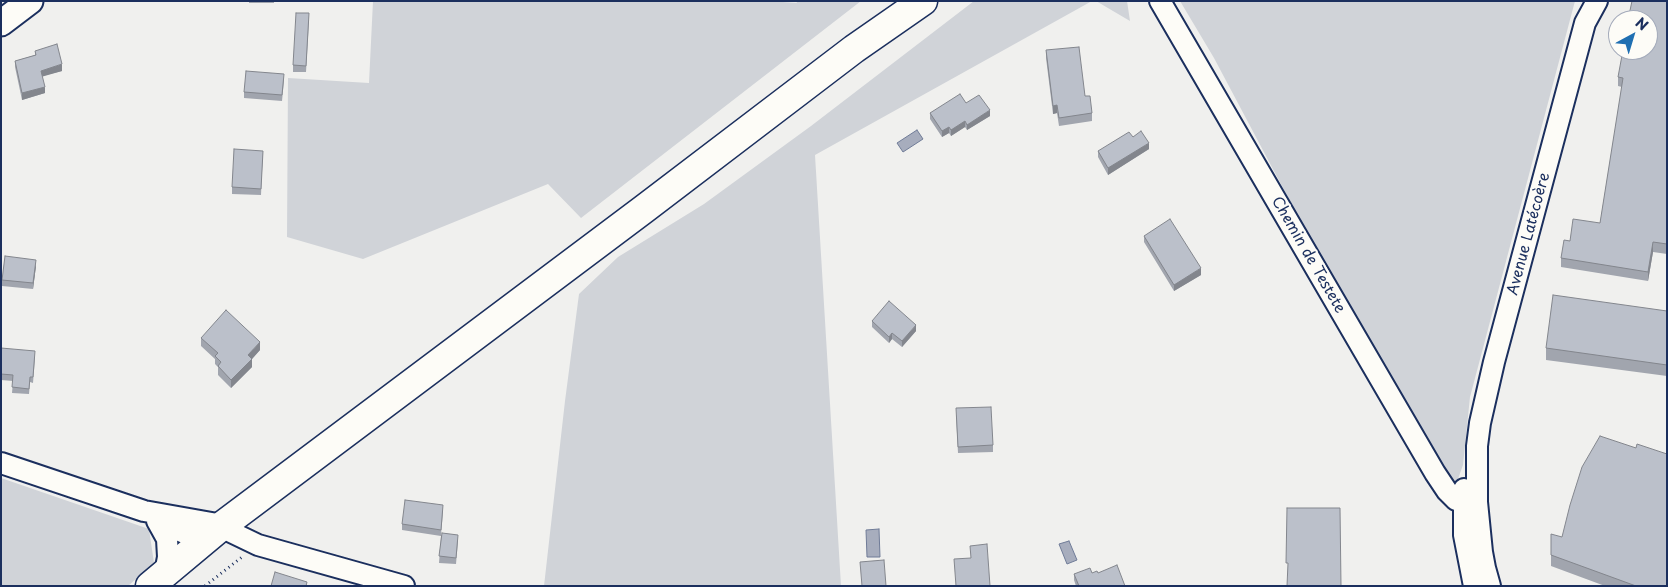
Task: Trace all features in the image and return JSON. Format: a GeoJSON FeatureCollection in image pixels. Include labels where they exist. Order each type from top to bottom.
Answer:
{"type":"FeatureCollection","features":[{"type":"Feature","properties":{"kind":"main road"},"geometry":{"type":"LineString","coordinates":[[158,579],[215,532],[854,49],[923,1]]}},
{"type":"Feature","properties":{"kind":"street"},"geometry":{"type":"LineString","coordinates":[[1,22],[30,1]]}},
{"type":"Feature","properties":{"kind":"street","name":"Chemin de Testete"},"geometry":{"type":"LineString","coordinates":[[1160,1],[1435,473],[1447,491],[1456,500],[1463,502]]}},
{"type":"Feature","properties":{"kind":"street","name":"Avenue Latécoère"},"geometry":{"type":"LineString","coordinates":[[1585,23],[1583,12],[1586,1]]}},
{"type":"Feature","properties":{"kind":"street","name":"Avenue Latécoère"},"geometry":{"type":"LineString","coordinates":[[1474,586],[1464,535],[1463,502],[1465,477],[1476,446],[1494,362],[1585,23],[1597,1]]}},
{"type":"Feature","properties":{"kind":"street","name":"Avenue Latécoère"},"geometry":{"type":"LineString","coordinates":[[1476,446],[1477,502],[1484,568],[1490,586]]}},
{"type":"Feature","properties":{"kind":"street"},"geometry":{"type":"LineString","coordinates":[[1,463],[150,516],[215,532],[231,532],[258,544],[404,586]]}},
{"type":"Feature","properties":{"kind":"street"},"geometry":{"type":"LineString","coordinates":[[150,516],[166,539],[168,557],[158,579]]}},
{"type":"Feature","properties":{"kind":"path"},"geometry":{"type":"LineString","coordinates":[[205,586],[258,544]]}},
{"type":"Feature","properties":{"kind":"shaded area"},"geometry":{"type":"Polygon","coordinates":[[[373,1],[769,1],[797,3],[796,1],[861,1],[581,218],[548,184],[363,259],[287,237],[288,78],[369,83],[373,1]]]}},
{"type":"Feature","properties":{"kind":"shaded area"},"geometry":{"type":"Polygon","coordinates":[[[974,1],[1092,1],[815,155],[841,586],[544,586],[579,294],[618,257],[704,204],[811,126],[974,1]]]}},
{"type":"Feature","properties":{"kind":"shaded area"},"geometry":{"type":"Polygon","coordinates":[[[1096,1],[1127,1],[1130,21],[1096,1]]]}},
{"type":"Feature","properties":{"kind":"shaded area"},"geometry":{"type":"Polygon","coordinates":[[[1180,1],[1575,1],[1470,397],[1463,465],[1458,479],[1452,482],[1441,476],[1344,303],[1214,58],[1180,1]]]}},
{"type":"Feature","properties":{"kind":"shaded area"},"geometry":{"type":"Polygon","coordinates":[[[1,478],[149,529],[154,563],[128,586],[1,586],[1,478]]]}},
{"type":"Feature","properties":{"kind":"water"},"geometry":{"type":"Polygon","coordinates":[[[917,130],[923,139],[903,152],[897,143],[917,130]]]}},
{"type":"Feature","properties":{"kind":"water"},"geometry":{"type":"Polygon","coordinates":[[[879,529],[880,557],[867,557],[866,530],[879,529]]]}},
{"type":"Feature","properties":{"kind":"water"},"geometry":{"type":"Polygon","coordinates":[[[1069,541],[1077,560],[1067,564],[1059,544],[1069,541]]]}},
{"type":"Feature","properties":{"kind":"building"},"geometry":{"type":"Polygon","coordinates":[[[1632,1],[1667,1],[1667,244],[1653,242],[1648,272],[1561,258],[1564,240],[1570,241],[1573,219],[1600,223],[1623,78],[1618,77],[1621,60],[1658,60],[1658,10],[1630,10],[1632,1]]]}},
{"type":"Feature","properties":{"kind":"building"},"geometry":{"type":"Polygon","coordinates":[[[296,13],[309,13],[306,66],[293,65],[296,13]]]}},
{"type":"Feature","properties":{"kind":"building"},"geometry":{"type":"Polygon","coordinates":[[[57,44],[62,64],[41,71],[45,87],[22,93],[15,61],[36,55],[35,51],[57,44]]]}},
{"type":"Feature","properties":{"kind":"building"},"geometry":{"type":"Polygon","coordinates":[[[1079,47],[1085,96],[1090,96],[1092,113],[1059,118],[1057,105],[1053,106],[1046,50],[1079,47]]]}},
{"type":"Feature","properties":{"kind":"building"},"geometry":{"type":"Polygon","coordinates":[[[246,71],[284,74],[282,95],[244,92],[246,71]]]}},
{"type":"Feature","properties":{"kind":"building"},"geometry":{"type":"Polygon","coordinates":[[[960,94],[966,103],[979,95],[990,110],[967,125],[965,121],[951,130],[949,127],[942,131],[930,113],[960,94]]]}},
{"type":"Feature","properties":{"kind":"building"},"geometry":{"type":"Polygon","coordinates":[[[1141,131],[1149,143],[1108,168],[1098,151],[1129,132],[1133,137],[1141,131]]]}},
{"type":"Feature","properties":{"kind":"building"},"geometry":{"type":"Polygon","coordinates":[[[234,149],[263,151],[261,189],[232,187],[234,149]]]}},
{"type":"Feature","properties":{"kind":"building"},"geometry":{"type":"Polygon","coordinates":[[[1170,219],[1201,268],[1174,285],[1144,236],[1170,219]]]}},
{"type":"Feature","properties":{"kind":"building"},"geometry":{"type":"Polygon","coordinates":[[[5,256],[36,260],[33,283],[2,280],[5,256]]]}},
{"type":"Feature","properties":{"kind":"building"},"geometry":{"type":"Polygon","coordinates":[[[1553,295],[1667,311],[1667,365],[1546,348],[1553,295]]]}},
{"type":"Feature","properties":{"kind":"building"},"geometry":{"type":"Polygon","coordinates":[[[889,301],[916,325],[902,341],[892,333],[889,337],[872,321],[889,301]]]}},
{"type":"Feature","properties":{"kind":"building"},"geometry":{"type":"Polygon","coordinates":[[[226,310],[260,342],[248,355],[252,359],[231,380],[218,366],[221,362],[215,356],[218,353],[201,338],[226,310]]]}},
{"type":"Feature","properties":{"kind":"building"},"geometry":{"type":"Polygon","coordinates":[[[1,348],[35,351],[33,377],[30,377],[29,389],[12,387],[13,375],[1,374],[1,348]]]}},
{"type":"Feature","properties":{"kind":"building"},"geometry":{"type":"Polygon","coordinates":[[[991,407],[993,445],[958,447],[956,408],[991,407]]]}},
{"type":"Feature","properties":{"kind":"building"},"geometry":{"type":"Polygon","coordinates":[[[1600,436],[1636,448],[1637,444],[1667,454],[1667,586],[1636,586],[1551,555],[1551,534],[1562,537],[1582,467],[1600,436]]]}},
{"type":"Feature","properties":{"kind":"building"},"geometry":{"type":"Polygon","coordinates":[[[405,500],[443,505],[441,530],[402,524],[405,500]]]}},
{"type":"Feature","properties":{"kind":"building"},"geometry":{"type":"Polygon","coordinates":[[[1287,508],[1340,508],[1341,586],[1287,586],[1287,508]]]}},
{"type":"Feature","properties":{"kind":"building"},"geometry":{"type":"Polygon","coordinates":[[[442,533],[458,535],[456,558],[439,556],[442,533]]]}},
{"type":"Feature","properties":{"kind":"building"},"geometry":{"type":"Polygon","coordinates":[[[987,544],[990,586],[956,586],[954,559],[971,558],[970,546],[987,544]]]}},
{"type":"Feature","properties":{"kind":"building"},"geometry":{"type":"Polygon","coordinates":[[[884,560],[886,586],[862,586],[860,562],[884,560]]]}},
{"type":"Feature","properties":{"kind":"building"},"geometry":{"type":"Polygon","coordinates":[[[1117,565],[1125,586],[1079,586],[1074,574],[1090,568],[1092,573],[1097,571],[1098,573],[1117,565]]]}},
{"type":"Feature","properties":{"kind":"building"},"geometry":{"type":"Polygon","coordinates":[[[275,572],[307,582],[306,586],[271,586],[275,572]]]}}]}
